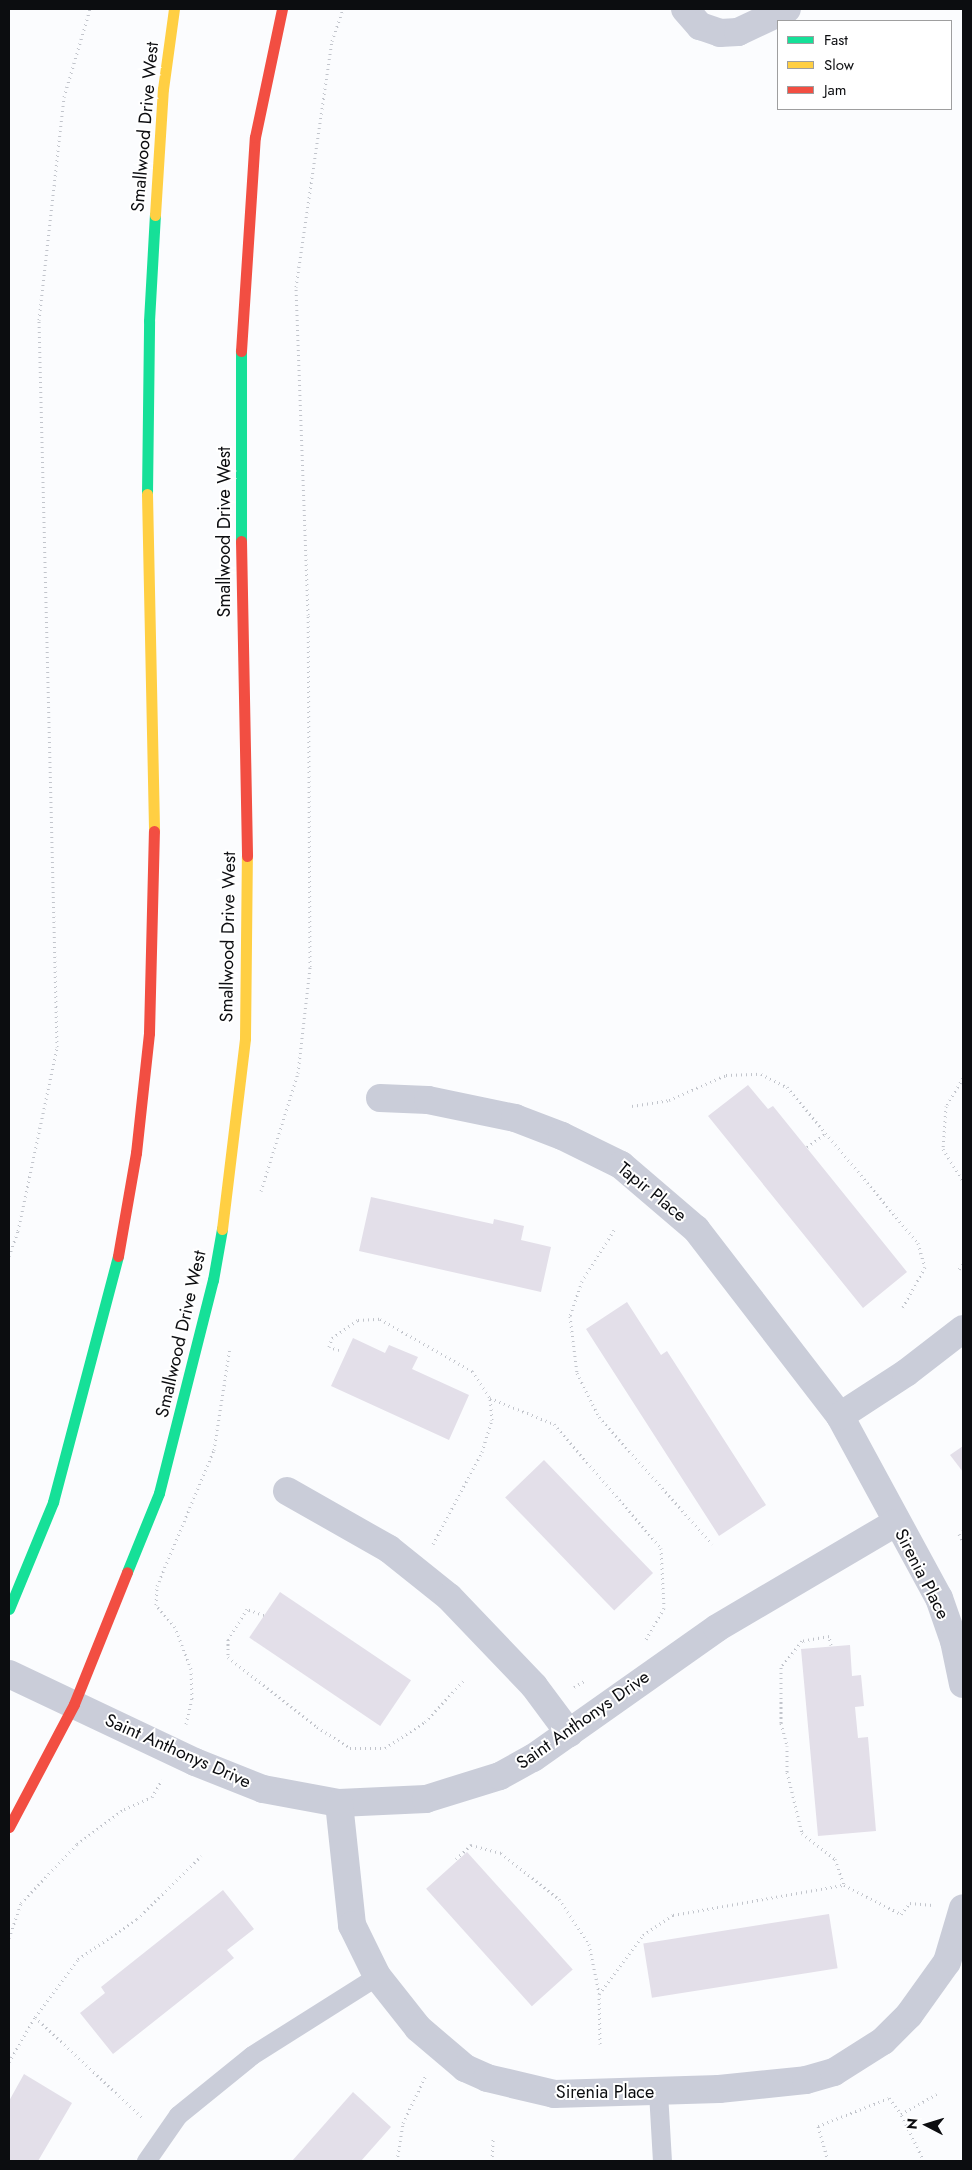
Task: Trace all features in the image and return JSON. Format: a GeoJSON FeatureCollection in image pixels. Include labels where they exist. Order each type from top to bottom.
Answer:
{"type":"FeatureCollection","features":[{"type":"Feature","properties":{"kind":"street","name":"Smallwood Drive West"},"geometry":{"type":"LineString","coordinates":[[9,1609],[52,1502],[116,1270],[136,1153],[149,1033],[154,854],[146,455],[148,340],[163,89],[174,9]]}},
{"type":"Feature","properties":{"kind":"street","name":"Smallwood Drive West"},"geometry":{"type":"LineString","coordinates":[[9,1827],[74,1704],[159,1493],[179,1421],[213,1280],[240,1106],[248,894],[241,592],[241,313],[255,137],[282,9]]}},
{"type":"Feature","properties":{"kind":"street"},"geometry":{"type":"LineString","coordinates":[[685,9],[700,26],[720,33],[738,32],[787,9]]}},
{"type":"Feature","properties":{"kind":"street","name":"Tapir Place"},"geometry":{"type":"LineString","coordinates":[[380,1098],[428,1100],[515,1118],[621,1165],[696,1229],[840,1416],[896,1523]]}},
{"type":"Feature","properties":{"kind":"street"},"geometry":{"type":"LineString","coordinates":[[840,1416],[906,1373],[963,1329]]}},
{"type":"Feature","properties":{"kind":"street"},"geometry":{"type":"LineString","coordinates":[[287,1491],[389,1549],[418,1572],[494,1642],[569,1733]]}},
{"type":"Feature","properties":{"kind":"street","name":"Saint Anthonys Drive"},"geometry":{"type":"LineString","coordinates":[[9,1674],[195,1762],[255,1786],[301,1798],[340,1803],[426,1799],[500,1776],[569,1733],[717,1628],[896,1523]]}},
{"type":"Feature","properties":{"kind":"street","name":"Sirenia Place"},"geometry":{"type":"LineString","coordinates":[[896,1523],[938,1598],[954,1641],[963,1684]]}},
{"type":"Feature","properties":{"kind":"street","name":"Sirenia Place"},"geometry":{"type":"LineString","coordinates":[[340,1803],[352,1925],[377,1976],[430,2040],[465,2068],[480,2074],[554,2094],[658,2092],[768,2085],[834,2072],[883,2041],[955,1966],[963,1908]]}},
{"type":"Feature","properties":{"kind":"lane"},"geometry":{"type":"LineString","coordinates":[[146,2161],[178,2115],[252,2055],[377,1976]]}},
{"type":"Feature","properties":{"kind":"lane"},"geometry":{"type":"LineString","coordinates":[[658,2092],[662,2161]]}},
{"type":"Feature","properties":{"kind":"path"},"geometry":{"type":"LineString","coordinates":[[9,1256],[18,1231],[57,1047],[39,320],[64,97],[90,9]]}},
{"type":"Feature","properties":{"kind":"path"},"geometry":{"type":"LineString","coordinates":[[260,1196],[298,1072],[310,967],[308,615],[296,287],[332,41],[343,9]]}},
{"type":"Feature","properties":{"kind":"path"},"geometry":{"type":"LineString","coordinates":[[632,1106],[670,1100],[726,1075],[761,1074],[787,1087],[918,1243],[925,1267],[903,1307]]}},
{"type":"Feature","properties":{"kind":"path"},"geometry":{"type":"LineString","coordinates":[[963,1078],[946,1106],[943,1149],[963,1182]]}},
{"type":"Feature","properties":{"kind":"path"},"geometry":{"type":"LineString","coordinates":[[807,1148],[826,1133]]}},
{"type":"Feature","properties":{"kind":"path"},"geometry":{"type":"LineString","coordinates":[[614,1230],[582,1281],[570,1316],[577,1373],[599,1416],[712,1544]]}},
{"type":"Feature","properties":{"kind":"path"},"geometry":{"type":"LineString","coordinates":[[959,1269],[963,1264]]}},
{"type":"Feature","properties":{"kind":"path"},"geometry":{"type":"LineString","coordinates":[[339,1350],[329,1347],[332,1338],[358,1320],[380,1320],[472,1371],[490,1398],[492,1420],[482,1452],[418,1572]]}},
{"type":"Feature","properties":{"kind":"path"},"geometry":{"type":"LineString","coordinates":[[185,1729],[192,1699],[191,1669],[175,1626],[156,1605],[157,1586],[214,1450],[232,1338]]}},
{"type":"Feature","properties":{"kind":"path"},"geometry":{"type":"LineString","coordinates":[[490,1398],[554,1424],[661,1548],[664,1608],[642,1646]]}},
{"type":"Feature","properties":{"kind":"path"},"geometry":{"type":"LineString","coordinates":[[963,1531],[959,1534],[963,1542]]}},
{"type":"Feature","properties":{"kind":"path"},"geometry":{"type":"LineString","coordinates":[[264,1615],[247,1609],[228,1639],[228,1657],[317,1727],[350,1748],[385,1748],[425,1722],[463,1681]]}},
{"type":"Feature","properties":{"kind":"path"},"geometry":{"type":"LineString","coordinates":[[831,1645],[829,1636],[802,1641],[781,1667],[781,1723],[787,1746],[787,1772],[802,1833],[835,1858],[844,1885]]}},
{"type":"Feature","properties":{"kind":"path"},"geometry":{"type":"LineString","coordinates":[[567,1692],[592,1676]]}},
{"type":"Feature","properties":{"kind":"path"},"geometry":{"type":"LineString","coordinates":[[9,1938],[21,1903],[71,1850],[124,1809],[152,1797],[166,1772]]}},
{"type":"Feature","properties":{"kind":"path"},"geometry":{"type":"LineString","coordinates":[[456,1859],[471,1845],[501,1853],[559,1899],[589,1944],[599,1994],[600,2044]]}},
{"type":"Feature","properties":{"kind":"path"},"geometry":{"type":"LineString","coordinates":[[9,2062],[35,2017],[78,1959],[137,1920],[201,1856]]}},
{"type":"Feature","properties":{"kind":"path"},"geometry":{"type":"LineString","coordinates":[[599,1994],[643,1936],[673,1915],[844,1885],[901,1914]]}},
{"type":"Feature","properties":{"kind":"path"},"geometry":{"type":"LineString","coordinates":[[35,2017],[151,2126]]}},
{"type":"Feature","properties":{"kind":"path"},"geometry":{"type":"LineString","coordinates":[[397,2161],[403,2123],[430,2067]]}},
{"type":"Feature","properties":{"kind":"path"},"geometry":{"type":"LineString","coordinates":[[901,2114],[937,2094]]}},
{"type":"Feature","properties":{"kind":"path"},"geometry":{"type":"LineString","coordinates":[[828,2161],[818,2126],[889,2098],[901,2114],[924,2161]]}},
{"type":"Feature","properties":{"kind":"path"},"geometry":{"type":"LineString","coordinates":[[492,2161],[493,2139]]}},
{"type":"Feature","properties":{"kind":"building"},"geometry":{"type":"Polygon","coordinates":[[[748,1085],[768,1109],[773,1106],[907,1272],[863,1308],[708,1116],[748,1085]]]}},
{"type":"Feature","properties":{"kind":"building"},"geometry":{"type":"Polygon","coordinates":[[[371,1197],[493,1224],[494,1219],[524,1226],[521,1240],[551,1247],[541,1292],[359,1251],[371,1197]]]}},
{"type":"Feature","properties":{"kind":"building"},"geometry":{"type":"Polygon","coordinates":[[[627,1302],[661,1355],[667,1351],[766,1505],[719,1536],[586,1329],[627,1302]]]}},
{"type":"Feature","properties":{"kind":"building"},"geometry":{"type":"Polygon","coordinates":[[[353,1338],[385,1353],[389,1345],[418,1357],[412,1369],[469,1395],[449,1440],[331,1386],[353,1338]]]}},
{"type":"Feature","properties":{"kind":"building"},"geometry":{"type":"Polygon","coordinates":[[[963,1446],[963,1472],[950,1455],[963,1446]]]}},
{"type":"Feature","properties":{"kind":"building"},"geometry":{"type":"Polygon","coordinates":[[[544,1460],[653,1573],[614,1610],[505,1498],[544,1460]]]}},
{"type":"Feature","properties":{"kind":"building"},"geometry":{"type":"Polygon","coordinates":[[[280,1592],[411,1680],[380,1726],[249,1638],[280,1592]]]}},
{"type":"Feature","properties":{"kind":"building"},"geometry":{"type":"Polygon","coordinates":[[[850,1645],[852,1676],[861,1675],[864,1706],[855,1707],[858,1738],[868,1737],[876,1831],[818,1836],[801,1649],[850,1645]]]}},
{"type":"Feature","properties":{"kind":"building"},"geometry":{"type":"Polygon","coordinates":[[[467,1852],[573,1969],[532,2006],[426,1889],[467,1852]]]}},
{"type":"Feature","properties":{"kind":"building"},"geometry":{"type":"Polygon","coordinates":[[[223,1890],[254,1929],[227,1950],[234,1958],[113,2054],[80,2013],[105,1993],[101,1987],[223,1890]]]}},
{"type":"Feature","properties":{"kind":"building"},"geometry":{"type":"Polygon","coordinates":[[[829,1914],[838,1968],[652,1998],[643,1943],[829,1914]]]}},
{"type":"Feature","properties":{"kind":"building"},"geometry":{"type":"Polygon","coordinates":[[[24,2074],[72,2103],[38,2161],[9,2161],[9,2101],[24,2074]]]}},
{"type":"Feature","properties":{"kind":"building"},"geometry":{"type":"Polygon","coordinates":[[[353,2092],[391,2127],[361,2161],[292,2161],[353,2092]]]}},
{"type":"Feature","properties":{"kind":"traffic: fast"},"geometry":{"type":"LineString","coordinates":[[147,494],[149,321],[155,215]]}},
{"type":"Feature","properties":{"kind":"traffic: fast"},"geometry":{"type":"LineString","coordinates":[[241,351],[241,541]]}},
{"type":"Feature","properties":{"kind":"traffic: fast"},"geometry":{"type":"LineString","coordinates":[[127,1572],[159,1493],[213,1280],[222,1229]]}},
{"type":"Feature","properties":{"kind":"traffic: fast"},"geometry":{"type":"LineString","coordinates":[[9,1609],[53,1502],[118,1256]]}},
{"type":"Feature","properties":{"kind":"traffic: slow"},"geometry":{"type":"LineString","coordinates":[[155,215],[163,89],[174,9]]}},
{"type":"Feature","properties":{"kind":"traffic: slow"},"geometry":{"type":"LineString","coordinates":[[147,494],[154,831]]}},
{"type":"Feature","properties":{"kind":"traffic: slow"},"geometry":{"type":"LineString","coordinates":[[222,1229],[245,1038],[247,856]]}},
{"type":"Feature","properties":{"kind":"traffic: jam"},"geometry":{"type":"LineString","coordinates":[[241,351],[255,137],[282,9]]}},
{"type":"Feature","properties":{"kind":"traffic: jam"},"geometry":{"type":"LineString","coordinates":[[241,541],[247,856]]}},
{"type":"Feature","properties":{"kind":"traffic: jam"},"geometry":{"type":"LineString","coordinates":[[118,1256],[136,1153],[149,1033],[154,831]]}},
{"type":"Feature","properties":{"kind":"traffic: jam"},"geometry":{"type":"LineString","coordinates":[[9,1827],[74,1704],[127,1572]]}}]}
